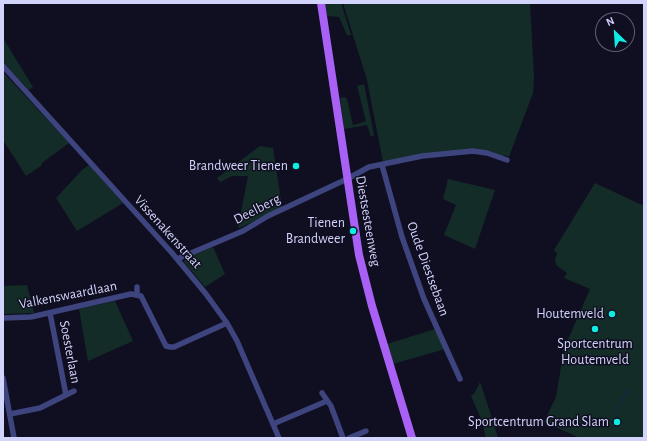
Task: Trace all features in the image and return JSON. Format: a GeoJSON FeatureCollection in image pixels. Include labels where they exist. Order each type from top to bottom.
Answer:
{"type":"FeatureCollection","features":[{"type":"Feature","properties":{"kind":"main road","name":"Diestsesteenweg"},"geometry":{"type":"LineString","coordinates":[[321,3],[356,236],[367,288],[412,438]]}},
{"type":"Feature","properties":{"kind":"street","name":"Vissenakenstraat"},"geometry":{"type":"LineString","coordinates":[[3,66],[206,294],[227,324],[244,356],[279,438]]}},
{"type":"Feature","properties":{"kind":"street","name":"Deelberg"},"geometry":{"type":"LineString","coordinates":[[176,259],[243,231],[268,216],[369,167],[422,156],[473,151],[486,153],[507,160]]}},
{"type":"Feature","properties":{"kind":"street","name":"Oude Diestsebaan"},"geometry":{"type":"LineString","coordinates":[[382,165],[402,237],[424,299],[460,379]]}},
{"type":"Feature","properties":{"kind":"street","name":"Valkenswaardlaan"},"geometry":{"type":"LineString","coordinates":[[137,287],[137,294]]}},
{"type":"Feature","properties":{"kind":"street","name":"Valkenswaardlaan"},"geometry":{"type":"LineString","coordinates":[[3,318],[30,317],[131,294],[137,294],[144,300],[166,346],[174,347],[227,324]]}},
{"type":"Feature","properties":{"kind":"street","name":"Soesterlaan"},"geometry":{"type":"LineString","coordinates":[[50,313],[66,395]]}},
{"type":"Feature","properties":{"kind":"street"},"geometry":{"type":"LineString","coordinates":[[3,378],[14,438]]}},
{"type":"Feature","properties":{"kind":"street","name":"Soesterlaan"},"geometry":{"type":"LineString","coordinates":[[10,414],[40,408],[74,391]]}},
{"type":"Feature","properties":{"kind":"street"},"geometry":{"type":"LineString","coordinates":[[322,393],[327,400],[343,438]]}},
{"type":"Feature","properties":{"kind":"street"},"geometry":{"type":"LineString","coordinates":[[273,424],[327,400]]}},
{"type":"Feature","properties":{"kind":"street"},"geometry":{"type":"LineString","coordinates":[[349,438],[366,432]]}},
{"type":"Feature","properties":{"kind":"green space"},"geometry":{"type":"Polygon","coordinates":[[[325,3],[341,3],[351,35],[347,35],[339,17],[327,16],[325,3]]]}},
{"type":"Feature","properties":{"kind":"green space"},"geometry":{"type":"Polygon","coordinates":[[[343,3],[530,3],[534,77],[533,93],[509,157],[504,155],[503,157],[489,151],[383,162],[367,80],[343,3]]]}},
{"type":"Feature","properties":{"kind":"green space"},"geometry":{"type":"Polygon","coordinates":[[[3,38],[33,87],[29,90],[3,62],[3,38]]]}},
{"type":"Feature","properties":{"kind":"green space"},"geometry":{"type":"Polygon","coordinates":[[[3,72],[69,143],[26,176],[3,140],[3,72]]]}},
{"type":"Feature","properties":{"kind":"green space"},"geometry":{"type":"Polygon","coordinates":[[[364,84],[374,135],[371,137],[367,125],[344,129],[340,98],[345,97],[347,99],[353,125],[366,121],[357,86],[364,84]]]}},
{"type":"Feature","properties":{"kind":"green space"},"geometry":{"type":"Polygon","coordinates":[[[260,146],[273,148],[282,207],[240,228],[238,227],[248,176],[232,176],[220,182],[217,178],[260,146]]]}},
{"type":"Feature","properties":{"kind":"green space"},"geometry":{"type":"Polygon","coordinates":[[[89,165],[123,203],[77,231],[56,198],[82,170],[89,165]]]}},
{"type":"Feature","properties":{"kind":"green space"},"geometry":{"type":"Polygon","coordinates":[[[448,179],[495,190],[475,249],[444,235],[456,205],[443,199],[448,179]]]}},
{"type":"Feature","properties":{"kind":"green space","name":"Houtemveld"},"geometry":{"type":"Polygon","coordinates":[[[595,183],[644,206],[644,438],[580,438],[544,422],[556,397],[564,349],[590,289],[564,278],[567,273],[556,265],[555,260],[557,253],[554,250],[595,183]]]}},
{"type":"Feature","properties":{"kind":"green space"},"geometry":{"type":"Polygon","coordinates":[[[213,247],[225,274],[205,287],[184,261],[186,258],[213,247]]]}},
{"type":"Feature","properties":{"kind":"green space"},"geometry":{"type":"Polygon","coordinates":[[[27,285],[34,313],[3,314],[3,286],[27,285]]]}},
{"type":"Feature","properties":{"kind":"green space"},"geometry":{"type":"Polygon","coordinates":[[[115,301],[133,341],[88,361],[79,309],[115,301]]]}},
{"type":"Feature","properties":{"kind":"green space"},"geometry":{"type":"Polygon","coordinates":[[[435,329],[445,349],[393,364],[387,344],[435,329]]]}},
{"type":"Feature","properties":{"kind":"green space"},"geometry":{"type":"Polygon","coordinates":[[[480,382],[498,438],[486,438],[481,419],[471,396],[474,394],[480,382]]]}},
{"type":"Feature","properties":{"kind":"waterway"},"geometry":{"type":"LineString","coordinates":[[614,414],[629,389]]}},
{"type":"Feature","properties":{"kind":"place","name":"Brandweer Tienen"},"geometry":{"type":"Point","coordinates":[296,166]}},
{"type":"Feature","properties":{"kind":"place","name":"Tienen Brandweer"},"geometry":{"type":"Point","coordinates":[353,231]}},
{"type":"Feature","properties":{"kind":"place","name":"Houtemveld"},"geometry":{"type":"Point","coordinates":[612,314]}},
{"type":"Feature","properties":{"kind":"place","name":"Sportcentrum Houtemveld"},"geometry":{"type":"Point","coordinates":[595,329]}},
{"type":"Feature","properties":{"kind":"place","name":"Sportcentrum Grand Slam"},"geometry":{"type":"Point","coordinates":[617,422]}}]}
